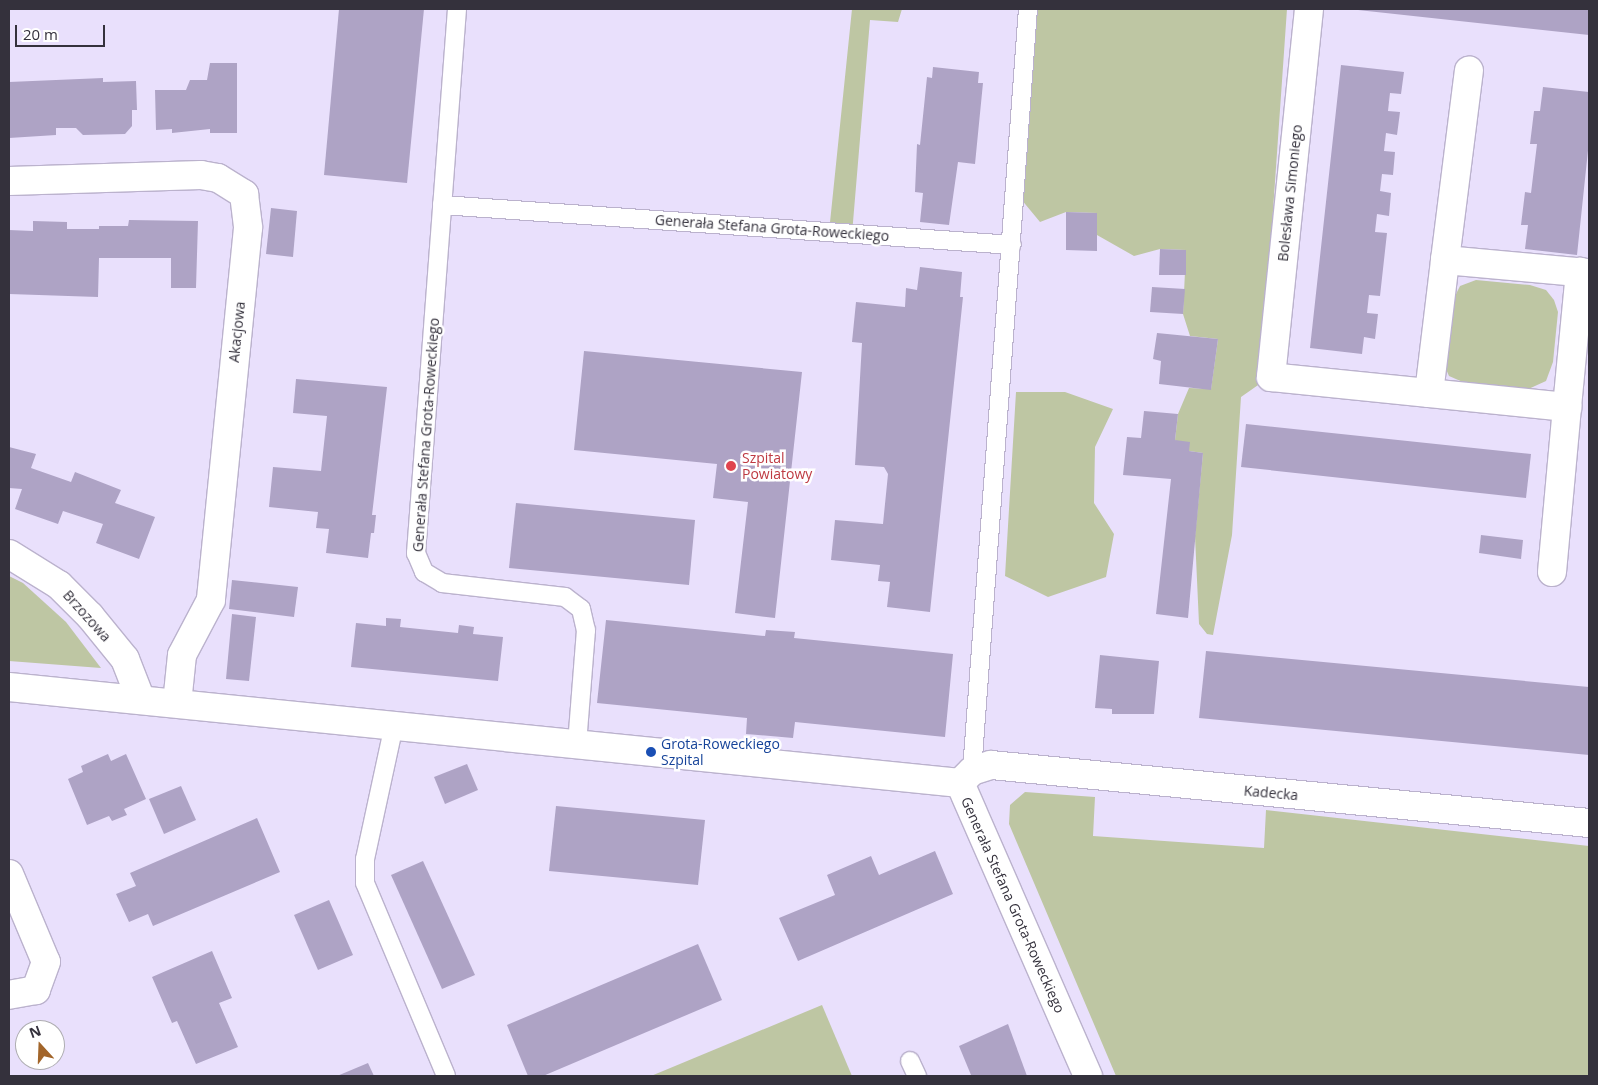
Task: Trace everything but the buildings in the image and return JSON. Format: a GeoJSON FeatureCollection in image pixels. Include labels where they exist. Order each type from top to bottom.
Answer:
{"type":"FeatureCollection","features":[{"type":"Feature","properties":{"kind":"street","name":"Bolesława Simoniego"},"geometry":{"type":"LineString","coordinates":[[1309,9],[1271,377],[1430,393]]}},
{"type":"Feature","properties":{"kind":"street"},"geometry":{"type":"LineString","coordinates":[[1469,71],[1430,393],[1567,407]]}},
{"type":"Feature","properties":{"kind":"street","name":"Akacjowa"},"geometry":{"type":"LineString","coordinates":[[9,181],[201,175],[218,178],[244,194],[248,228],[211,600],[182,655],[177,703]]}},
{"type":"Feature","properties":{"kind":"street"},"geometry":{"type":"LineString","coordinates":[[1445,260],[1584,272],[1567,407],[1552,572]]}},
{"type":"Feature","properties":{"kind":"street","name":"Brzozowa"},"geometry":{"type":"LineString","coordinates":[[9,554],[59,585],[90,616],[126,659],[141,700]]}},
{"type":"Feature","properties":{"kind":"street","name":"Generała Stefana Grota-Roweckiego"},"geometry":{"type":"LineString","coordinates":[[9,687],[577,744],[966,777],[1088,1076]]}},
{"type":"Feature","properties":{"kind":"street","name":"Kadecka"},"geometry":{"type":"LineString","coordinates":[[966,777],[990,765],[1589,823]]}},
{"type":"Feature","properties":{"kind":"street"},"geometry":{"type":"LineString","coordinates":[[9,874],[46,962],[36,990],[9,995]]}},
{"type":"Feature","properties":{"kind":"lane","name":"Generała Stefana Grota-Roweckiego"},"geometry":{"type":"LineString","coordinates":[[457,9],[418,563],[432,579],[442,583],[565,597],[581,609],[586,630],[577,744]]}},
{"type":"Feature","properties":{"kind":"lane","name":"Generała Stefana Grota-Roweckiego"},"geometry":{"type":"LineString","coordinates":[[966,777],[1012,245],[1028,9]]}},
{"type":"Feature","properties":{"kind":"lane","name":"Generała Stefana Grota-Roweckiego"},"geometry":{"type":"LineString","coordinates":[[442,205],[1012,245]]}},
{"type":"Feature","properties":{"kind":"lane"},"geometry":{"type":"LineString","coordinates":[[394,725],[365,859],[365,883],[446,1076]]}},
{"type":"Feature","properties":{"kind":"green space"},"geometry":{"type":"Polygon","coordinates":[[[852,9],[902,9],[898,22],[870,20],[852,234],[829,232],[852,9]]]}},
{"type":"Feature","properties":{"kind":"green space"},"geometry":{"type":"Polygon","coordinates":[[[1028,9],[1287,9],[1261,383],[1241,397],[1232,535],[1213,635],[1207,634],[1199,624],[1195,536],[1203,453],[1189,451],[1175,440],[1178,414],[1189,388],[1211,389],[1218,339],[1190,336],[1183,314],[1186,250],[1160,249],[1134,256],[1097,235],[1097,213],[1066,212],[1040,222],[1016,193],[1028,9]]]}},
{"type":"Feature","properties":{"kind":"green space"},"geometry":{"type":"Polygon","coordinates":[[[1476,280],[1530,285],[1546,290],[1554,300],[1558,312],[1553,362],[1546,381],[1524,391],[1472,386],[1449,376],[1445,367],[1454,298],[1460,286],[1476,280]]]}},
{"type":"Feature","properties":{"kind":"green space"},"geometry":{"type":"Polygon","coordinates":[[[1016,392],[1065,392],[1113,409],[1095,447],[1094,503],[1114,534],[1106,577],[1048,597],[1005,576],[1016,392]]]}},
{"type":"Feature","properties":{"kind":"green space"},"geometry":{"type":"Polygon","coordinates":[[[9,576],[23,583],[66,622],[101,668],[9,661],[9,576]]]}},
{"type":"Feature","properties":{"kind":"green space"},"geometry":{"type":"Polygon","coordinates":[[[1025,792],[1095,797],[1093,836],[1264,848],[1266,810],[1589,846],[1589,1076],[1116,1076],[1009,824],[1010,805],[1025,792]]]}},
{"type":"Feature","properties":{"kind":"green space"},"geometry":{"type":"Polygon","coordinates":[[[822,1005],[852,1076],[651,1076],[822,1005]]]}},
{"type":"Feature","properties":{"kind":"place","name":"Szpital Powiatowy"},"geometry":{"type":"Point","coordinates":[731,466]}},
{"type":"Feature","properties":{"kind":"place","name":"Grota-Roweckiego Szpital"},"geometry":{"type":"Point","coordinates":[651,752]}}]}
